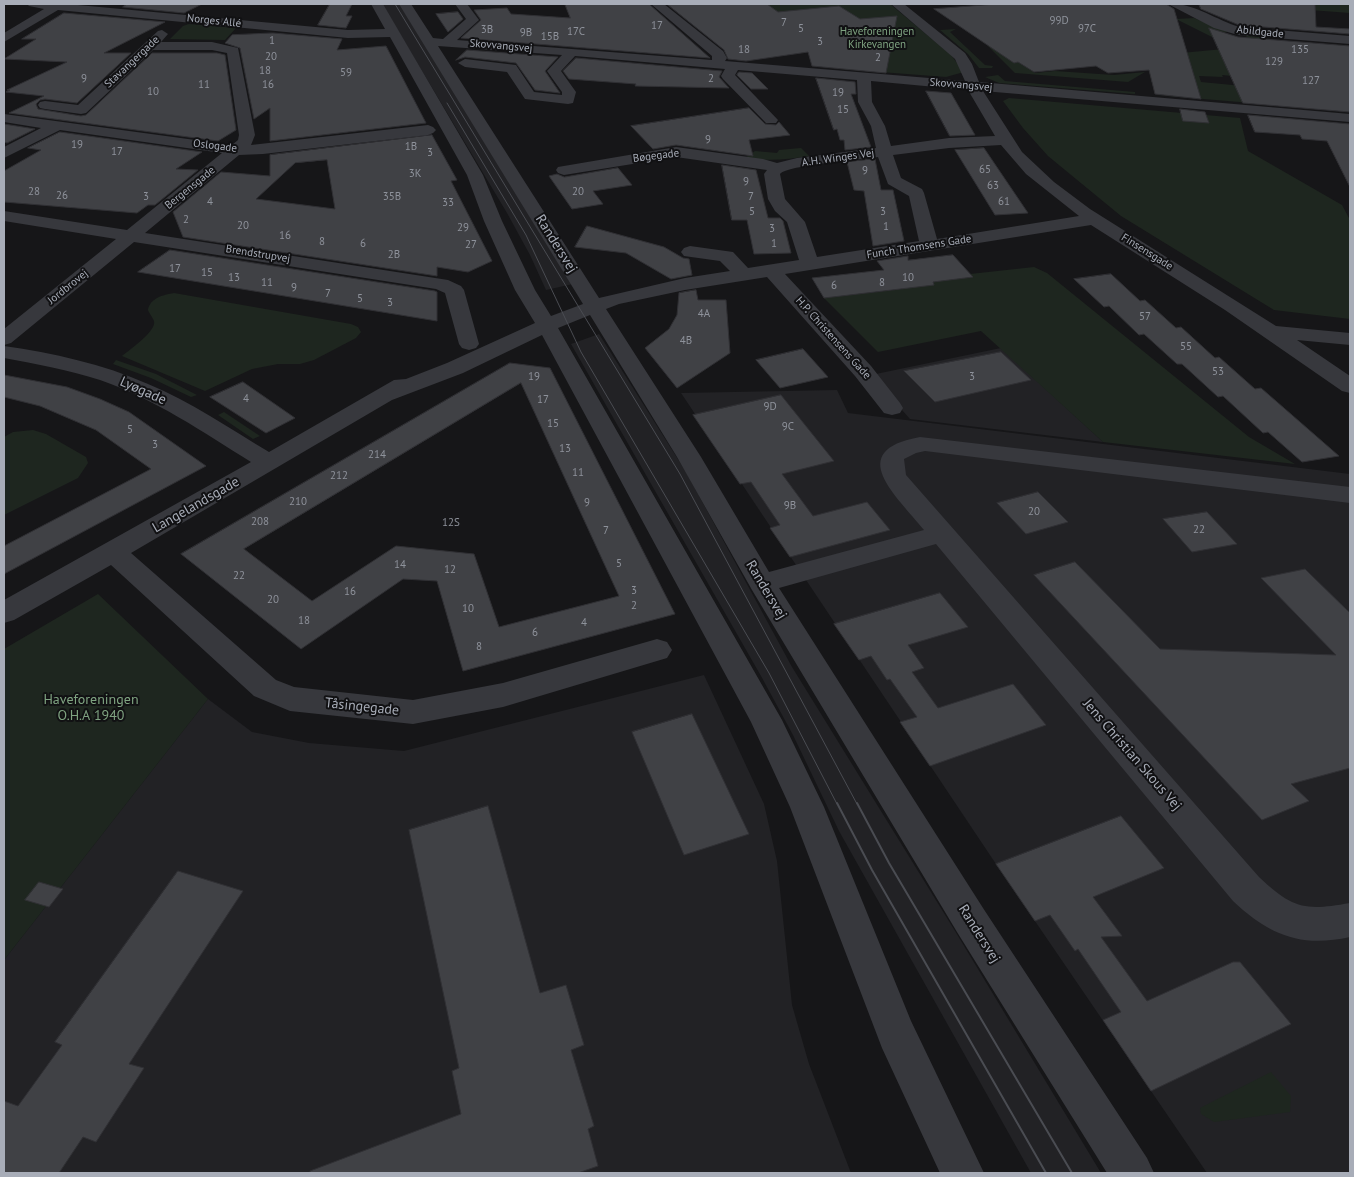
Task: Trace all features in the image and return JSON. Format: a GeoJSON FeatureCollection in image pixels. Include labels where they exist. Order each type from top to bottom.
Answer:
{"type":"FeatureCollection","features":[{"type":"Feature","properties":{"kind":"street","name":"Norges Allé"},"geometry":{"type":"LineString","coordinates":[[33,4],[356,35],[395,33]]}},
{"type":"Feature","properties":{"kind":"street"},"geometry":{"type":"LineString","coordinates":[[128,13],[147,4]]}},
{"type":"Feature","properties":{"kind":"street"},"geometry":{"type":"LineString","coordinates":[[377,4],[475,175],[493,221],[526,290],[569,362],[766,720],[806,807],[896,1034],[962,1173]]}},
{"type":"Feature","properties":{"kind":"street","name":"Randersvej"},"geometry":{"type":"LineString","coordinates":[[405,4],[688,457],[762,583],[970,920],[1132,1173]]}},
{"type":"Feature","properties":{"kind":"street"},"geometry":{"type":"LineString","coordinates":[[447,42],[472,20],[461,4]]}},
{"type":"Feature","properties":{"kind":"street"},"geometry":{"type":"LineString","coordinates":[[657,4],[718,54],[720,58],[716,65]]}},
{"type":"Feature","properties":{"kind":"street"},"geometry":{"type":"LineString","coordinates":[[897,4],[960,56],[968,67],[974,86]]}},
{"type":"Feature","properties":{"kind":"street","name":"Abildgade"},"geometry":{"type":"LineString","coordinates":[[1174,4],[1218,25],[1238,31],[1350,40]]}},
{"type":"Feature","properties":{"kind":"street"},"geometry":{"type":"LineString","coordinates":[[4,38],[56,6]]}},
{"type":"Feature","properties":{"kind":"street"},"geometry":{"type":"LineString","coordinates":[[210,21],[220,13]]}},
{"type":"Feature","properties":{"kind":"street","name":"Stavangergade"},"geometry":{"type":"LineString","coordinates":[[33,104],[81,110],[167,30],[186,18]]}},
{"type":"Feature","properties":{"kind":"street"},"geometry":{"type":"LineString","coordinates":[[4,26],[19,28]]}},
{"type":"Feature","properties":{"kind":"street","name":"Skovvangsvej"},"geometry":{"type":"LineString","coordinates":[[430,42],[572,52],[1350,118]]}},
{"type":"Feature","properties":{"kind":"street"},"geometry":{"type":"LineString","coordinates":[[149,46],[212,46],[233,51],[247,135],[245,142],[238,150]]}},
{"type":"Feature","properties":{"kind":"street","name":"Skovvangsvej"},"geometry":{"type":"LineString","coordinates":[[465,63],[511,68],[530,96],[568,100],[569,92],[554,71],[572,52]]}},
{"type":"Feature","properties":{"kind":"street"},"geometry":{"type":"LineString","coordinates":[[733,66],[728,76],[771,120]]}},
{"type":"Feature","properties":{"kind":"street"},"geometry":{"type":"LineString","coordinates":[[864,77],[865,102],[878,126],[884,152],[894,180],[916,193],[929,245]]}},
{"type":"Feature","properties":{"kind":"street","name":"Finsensgade"},"geometry":{"type":"LineString","coordinates":[[974,86],[1017,155],[1051,187],[1095,219],[1273,332],[1350,386]]}},
{"type":"Feature","properties":{"kind":"street","name":"Oslogade"},"geometry":{"type":"LineString","coordinates":[[4,118],[238,150],[263,149],[428,130]]}},
{"type":"Feature","properties":{"kind":"street"},"geometry":{"type":"LineString","coordinates":[[4,154],[58,125]]}},
{"type":"Feature","properties":{"kind":"street","name":"A.H. Winges Vej"},"geometry":{"type":"LineString","coordinates":[[777,168],[797,163],[949,143],[1006,140]]}},
{"type":"Feature","properties":{"kind":"street","name":"Bergensgade"},"geometry":{"type":"LineString","coordinates":[[132,235],[238,150]]}},
{"type":"Feature","properties":{"kind":"street","name":"Bøgegade"},"geometry":{"type":"LineString","coordinates":[[564,170],[676,152],[763,164],[777,168]]}},
{"type":"Feature","properties":{"kind":"street"},"geometry":{"type":"LineString","coordinates":[[777,168],[772,174],[777,199],[781,207],[796,222],[810,264]]}},
{"type":"Feature","properties":{"kind":"street","name":"Brendstrupvej"},"geometry":{"type":"LineString","coordinates":[[4,216],[449,286],[456,295],[470,344]]}},
{"type":"Feature","properties":{"kind":"street","name":"Funch Thomsens Gade"},"geometry":{"type":"LineString","coordinates":[[547,325],[594,305],[635,293],[1095,219]]}},
{"type":"Feature","properties":{"kind":"street","name":"Jordbrovej"},"geometry":{"type":"LineString","coordinates":[[4,339],[132,235]]}},
{"type":"Feature","properties":{"kind":"street"},"geometry":{"type":"LineString","coordinates":[[690,252],[726,256],[744,274]]}},
{"type":"Feature","properties":{"kind":"street","name":"H.P. Christensens Gade"},"geometry":{"type":"LineString","coordinates":[[771,270],[863,372],[892,408]]}},
{"type":"Feature","properties":{"kind":"street","name":"Langelandsgade"},"geometry":{"type":"LineString","coordinates":[[4,613],[386,395],[470,344],[516,325]]}},
{"type":"Feature","properties":{"kind":"street","name":"Langelandsgade"},"geometry":{"type":"LineString","coordinates":[[386,395],[455,368],[547,325]]}},
{"type":"Feature","properties":{"kind":"street"},"geometry":{"type":"LineString","coordinates":[[1273,332],[1350,339]]}},
{"type":"Feature","properties":{"kind":"street","name":"Lyøgade"},"geometry":{"type":"LineString","coordinates":[[4,352],[59,362],[123,381],[178,408],[269,462]]}},
{"type":"Feature","properties":{"kind":"street","name":"Jens Christian Skous Vej"},"geometry":{"type":"LineString","coordinates":[[1350,495],[939,445],[913,445],[893,456],[892,471],[942,534],[1235,876],[1264,907],[1289,922],[1319,925],[1350,920]]}},
{"type":"Feature","properties":{"kind":"street"},"geometry":{"type":"LineString","coordinates":[[762,583],[942,534]]}},
{"type":"Feature","properties":{"kind":"street","name":"Tåsingegade"},"geometry":{"type":"LineString","coordinates":[[113,552],[265,688],[290,699],[414,712],[502,695],[657,650]]}},
{"type":"Feature","properties":{"kind":"shaded area"},"geometry":{"type":"Polygon","coordinates":[[[382,4],[400,4],[573,284],[546,290],[530,255],[507,213],[382,4]]]}},
{"type":"Feature","properties":{"kind":"shaded area"},"geometry":{"type":"Polygon","coordinates":[[[599,334],[686,472],[792,667],[955,931],[1101,1173],[1031,1173],[839,831],[793,735],[761,676],[571,344],[599,334]]]}},
{"type":"Feature","properties":{"kind":"shaded area"},"geometry":{"type":"Polygon","coordinates":[[[1001,348],[1103,442],[910,419],[871,375],[1001,348]]]}},
{"type":"Feature","properties":{"kind":"shaded area"},"geometry":{"type":"Polygon","coordinates":[[[837,390],[848,413],[1350,474],[1350,1173],[1207,1173],[996,864],[681,393],[837,390]]]}},
{"type":"Feature","properties":{"kind":"shaded area"},"geometry":{"type":"Polygon","coordinates":[[[704,675],[764,804],[777,861],[792,1005],[809,1064],[851,1173],[4,1173],[4,960],[208,699],[252,732],[309,743],[404,751],[704,675]]]}},
{"type":"Feature","properties":{"kind":"green space","name":"Haveforeningen Kirkevangen"},"geometry":{"type":"Polygon","coordinates":[[[749,4],[890,4],[951,55],[964,72],[946,77],[841,69],[749,4]]]}},
{"type":"Feature","properties":{"kind":"green space"},"geometry":{"type":"Polygon","coordinates":[[[1275,4],[1350,4],[1350,13],[1283,8],[1275,4]]]}},
{"type":"Feature","properties":{"kind":"green space"},"geometry":{"type":"Polygon","coordinates":[[[1194,18],[1228,32],[1211,34],[1234,45],[1258,42],[1243,35],[1265,37],[1277,50],[1350,86],[1340,87],[1222,75],[1223,77],[1199,76],[1201,82],[1243,86],[1312,108],[1155,95],[1176,96],[1159,82],[1151,82],[1160,55],[1234,48],[1176,19],[1194,18]]]}},
{"type":"Feature","properties":{"kind":"green space"},"geometry":{"type":"Polygon","coordinates":[[[189,24],[236,28],[225,40],[170,39],[183,26],[189,24]]]}},
{"type":"Feature","properties":{"kind":"green space"},"geometry":{"type":"Polygon","coordinates":[[[956,29],[950,32],[985,65],[993,66],[992,68],[979,68],[968,54],[940,30],[956,29]]]}},
{"type":"Feature","properties":{"kind":"green space"},"geometry":{"type":"Polygon","coordinates":[[[991,45],[1014,62],[1018,62],[1035,73],[1055,71],[1114,75],[1145,72],[1128,82],[1015,73],[988,46],[991,45]]]}},
{"type":"Feature","properties":{"kind":"green space"},"geometry":{"type":"Polygon","coordinates":[[[998,75],[1005,81],[1135,92],[1135,94],[999,83],[985,77],[998,75]]]}},
{"type":"Feature","properties":{"kind":"green space"},"geometry":{"type":"Polygon","coordinates":[[[1009,98],[1240,118],[1248,151],[1342,205],[1350,220],[1350,319],[1274,310],[1121,216],[1048,156],[1023,128],[1003,101],[1009,98]]]}},
{"type":"Feature","properties":{"kind":"green space"},"geometry":{"type":"Polygon","coordinates":[[[801,148],[809,156],[777,160],[745,158],[755,151],[777,153],[779,150],[801,148]]]}},
{"type":"Feature","properties":{"kind":"green space"},"geometry":{"type":"Polygon","coordinates":[[[1034,267],[1047,273],[1249,437],[1295,464],[1103,442],[981,331],[878,352],[824,298],[902,289],[900,286],[972,277],[970,274],[1034,267]]]}},
{"type":"Feature","properties":{"kind":"green space"},"geometry":{"type":"Polygon","coordinates":[[[174,293],[351,324],[358,327],[361,332],[356,338],[314,360],[300,364],[278,364],[252,369],[205,391],[122,356],[142,340],[154,325],[148,310],[151,303],[161,296],[174,293]]]}},
{"type":"Feature","properties":{"kind":"green space"},"geometry":{"type":"Polygon","coordinates":[[[116,360],[156,374],[197,395],[191,397],[151,378],[113,364],[116,360]]]}},
{"type":"Feature","properties":{"kind":"green space"},"geometry":{"type":"Polygon","coordinates":[[[224,412],[260,436],[253,439],[218,415],[224,412]]]}},
{"type":"Feature","properties":{"kind":"green space"},"geometry":{"type":"Polygon","coordinates":[[[33,430],[46,434],[86,457],[88,463],[78,478],[4,515],[4,437],[13,432],[33,430]]]}},
{"type":"Feature","properties":{"kind":"green space","name":"Haveforeningen O.H.A 1940"},"geometry":{"type":"Polygon","coordinates":[[[98,594],[208,699],[4,960],[4,649],[98,594]]]}},
{"type":"Feature","properties":{"kind":"green space"},"geometry":{"type":"Polygon","coordinates":[[[1271,1072],[1291,1096],[1290,1112],[1214,1122],[1201,1114],[1200,1108],[1271,1072]]]}},
{"type":"Feature","properties":{"kind":"building"},"geometry":{"type":"Polygon","coordinates":[[[127,4],[202,4],[184,13],[123,7],[127,4]]]}},
{"type":"Feature","properties":{"kind":"building"},"geometry":{"type":"Polygon","coordinates":[[[330,4],[352,4],[346,16],[352,16],[346,28],[318,25],[330,4]]]}},
{"type":"Feature","properties":{"kind":"building"},"geometry":{"type":"Polygon","coordinates":[[[565,4],[649,4],[710,58],[461,38],[481,20],[474,10],[507,8],[511,14],[570,18],[565,4]]]}},
{"type":"Feature","properties":{"kind":"building"},"geometry":{"type":"Polygon","coordinates":[[[667,4],[767,4],[778,12],[839,6],[860,19],[897,16],[886,73],[812,66],[808,52],[746,61],[728,59],[724,50],[667,4]]]}},
{"type":"Feature","properties":{"kind":"building"},"geometry":{"type":"Polygon","coordinates":[[[997,4],[1166,4],[1174,9],[1201,99],[1155,94],[1149,70],[1108,73],[1096,66],[1034,72],[1018,62],[1014,63],[934,9],[997,4]]]}},
{"type":"Feature","properties":{"kind":"building"},"geometry":{"type":"Polygon","coordinates":[[[1199,4],[1315,4],[1316,27],[1350,29],[1350,34],[1239,25],[1201,9],[1199,4]]]}},
{"type":"Feature","properties":{"kind":"building"},"geometry":{"type":"Polygon","coordinates":[[[458,12],[463,19],[448,32],[436,14],[458,12]]]}},
{"type":"Feature","properties":{"kind":"building"},"geometry":{"type":"Polygon","coordinates":[[[64,13],[165,22],[104,53],[131,53],[77,103],[45,99],[40,100],[36,104],[38,109],[81,116],[86,115],[152,53],[217,53],[225,55],[236,130],[218,141],[9,113],[44,96],[6,92],[10,90],[7,90],[67,62],[4,59],[36,39],[22,39],[64,13]]]}},
{"type":"Feature","properties":{"kind":"building"},"geometry":{"type":"Polygon","coordinates":[[[1209,28],[1238,37],[1350,46],[1350,112],[1243,103],[1209,28]]]}},
{"type":"Feature","properties":{"kind":"building"},"geometry":{"type":"Polygon","coordinates":[[[273,33],[342,39],[337,50],[386,46],[426,123],[270,141],[270,108],[254,119],[240,48],[225,43],[232,35],[273,33]]]}},
{"type":"Feature","properties":{"kind":"building"},"geometry":{"type":"Polygon","coordinates":[[[467,50],[558,57],[545,71],[560,93],[535,90],[516,63],[465,57],[456,60],[467,50]]]}},
{"type":"Feature","properties":{"kind":"building"},"geometry":{"type":"Polygon","coordinates":[[[576,58],[722,71],[719,77],[729,88],[635,86],[636,84],[569,79],[563,71],[576,58]]]}},
{"type":"Feature","properties":{"kind":"building"},"geometry":{"type":"Polygon","coordinates":[[[739,72],[752,73],[768,89],[751,89],[737,75],[739,72]]]}},
{"type":"Feature","properties":{"kind":"building"},"geometry":{"type":"Polygon","coordinates":[[[816,78],[855,82],[856,94],[851,94],[871,147],[845,150],[844,140],[840,140],[837,129],[834,130],[816,78]]]}},
{"type":"Feature","properties":{"kind":"building"},"geometry":{"type":"Polygon","coordinates":[[[926,91],[951,93],[975,135],[950,136],[926,91]]]}},
{"type":"Feature","properties":{"kind":"building"},"geometry":{"type":"Polygon","coordinates":[[[749,108],[765,124],[776,125],[779,122],[790,135],[749,140],[753,156],[676,145],[653,149],[631,126],[749,108]]]}},
{"type":"Feature","properties":{"kind":"building"},"geometry":{"type":"Polygon","coordinates":[[[1180,109],[1205,112],[1209,123],[1183,121],[1180,109]]]}},
{"type":"Feature","properties":{"kind":"building"},"geometry":{"type":"Polygon","coordinates":[[[1248,115],[1350,124],[1350,187],[1327,141],[1302,139],[1300,135],[1255,132],[1248,115]]]}},
{"type":"Feature","properties":{"kind":"building"},"geometry":{"type":"Polygon","coordinates":[[[4,124],[35,129],[7,143],[4,142],[4,124]]]}},
{"type":"Feature","properties":{"kind":"building"},"geometry":{"type":"Polygon","coordinates":[[[60,132],[202,152],[176,169],[198,170],[155,205],[148,205],[137,213],[4,202],[4,171],[41,150],[28,148],[60,132]]]}},
{"type":"Feature","properties":{"kind":"building"},"geometry":{"type":"Polygon","coordinates":[[[432,135],[457,180],[451,181],[492,261],[468,272],[437,267],[437,276],[183,237],[173,212],[221,172],[270,176],[270,155],[432,135]],[[327,160],[295,163],[256,199],[335,209],[327,160]]]}},
{"type":"Feature","properties":{"kind":"building"},"geometry":{"type":"Polygon","coordinates":[[[984,148],[1028,213],[995,215],[955,150],[984,148]]]}},
{"type":"Feature","properties":{"kind":"building"},"geometry":{"type":"Polygon","coordinates":[[[875,159],[881,190],[893,190],[904,241],[873,246],[864,191],[854,190],[847,162],[875,159]]]}},
{"type":"Feature","properties":{"kind":"building"},"geometry":{"type":"Polygon","coordinates":[[[722,165],[756,170],[768,218],[780,218],[783,221],[791,253],[754,254],[747,220],[732,220],[722,165]]]}},
{"type":"Feature","properties":{"kind":"building"},"geometry":{"type":"Polygon","coordinates":[[[618,168],[632,185],[593,191],[603,204],[572,209],[549,176],[557,174],[564,177],[618,168]]]}},
{"type":"Feature","properties":{"kind":"building"},"geometry":{"type":"Polygon","coordinates":[[[587,226],[664,247],[683,258],[689,259],[692,275],[671,279],[626,253],[575,247],[587,226]]]}},
{"type":"Feature","properties":{"kind":"building"},"geometry":{"type":"Polygon","coordinates":[[[170,250],[435,291],[437,292],[437,321],[138,272],[170,250]]]}},
{"type":"Feature","properties":{"kind":"building"},"geometry":{"type":"Polygon","coordinates":[[[953,255],[973,277],[933,282],[934,285],[824,298],[812,278],[884,270],[877,261],[908,256],[908,260],[953,255]]]}},
{"type":"Feature","properties":{"kind":"building"},"geometry":{"type":"Polygon","coordinates":[[[1111,274],[1140,301],[1145,300],[1176,328],[1181,327],[1215,358],[1219,357],[1255,389],[1261,388],[1339,456],[1302,462],[1268,432],[1263,433],[1223,396],[1218,397],[1182,364],[1177,364],[1144,334],[1139,335],[1109,306],[1104,307],[1074,279],[1111,274]]]}},
{"type":"Feature","properties":{"kind":"building"},"geometry":{"type":"Polygon","coordinates":[[[696,290],[698,300],[726,300],[730,353],[677,388],[645,348],[669,329],[677,315],[679,293],[696,290]]]}},
{"type":"Feature","properties":{"kind":"building"},"geometry":{"type":"Polygon","coordinates":[[[803,349],[828,377],[780,388],[756,360],[803,349]]]}},
{"type":"Feature","properties":{"kind":"building"},"geometry":{"type":"Polygon","coordinates":[[[1001,352],[1031,380],[935,402],[904,371],[1001,352]]]}},
{"type":"Feature","properties":{"kind":"building"},"geometry":{"type":"Polygon","coordinates":[[[510,363],[550,368],[675,614],[463,671],[437,581],[403,579],[301,649],[181,554],[510,363]],[[521,383],[244,549],[312,601],[396,546],[474,554],[499,627],[619,596],[521,383]]]}},
{"type":"Feature","properties":{"kind":"building"},"geometry":{"type":"Polygon","coordinates":[[[4,375],[67,387],[129,412],[206,466],[4,574],[4,546],[151,469],[96,430],[40,406],[4,397],[4,375]]]}},
{"type":"Feature","properties":{"kind":"building"},"geometry":{"type":"Polygon","coordinates":[[[243,382],[295,418],[266,433],[210,397],[243,382]]]}},
{"type":"Feature","properties":{"kind":"building"},"geometry":{"type":"Polygon","coordinates":[[[781,395],[834,461],[782,474],[813,516],[867,502],[890,530],[790,557],[770,528],[780,525],[751,482],[740,484],[693,415],[781,395]]]}},
{"type":"Feature","properties":{"kind":"building"},"geometry":{"type":"Polygon","coordinates":[[[1038,492],[1068,522],[1026,534],[997,503],[1038,492]]]}},
{"type":"Feature","properties":{"kind":"building"},"geometry":{"type":"Polygon","coordinates":[[[1207,512],[1237,544],[1192,552],[1163,519],[1207,512]]]}},
{"type":"Feature","properties":{"kind":"building"},"geometry":{"type":"Polygon","coordinates":[[[1075,562],[1160,649],[1336,655],[1261,578],[1305,569],[1350,613],[1350,768],[1291,784],[1309,801],[1262,820],[1034,575],[1075,562]]]}},
{"type":"Feature","properties":{"kind":"building"},"geometry":{"type":"Polygon","coordinates":[[[940,593],[968,627],[908,645],[924,668],[912,672],[938,708],[1013,684],[1046,725],[930,766],[900,722],[917,717],[890,679],[887,680],[871,656],[859,660],[834,624],[940,593]]]}},
{"type":"Feature","properties":{"kind":"building"},"geometry":{"type":"Polygon","coordinates":[[[692,714],[749,834],[684,855],[632,732],[692,714]]]}},
{"type":"Feature","properties":{"kind":"building"},"geometry":{"type":"Polygon","coordinates":[[[488,806],[540,993],[566,985],[584,1045],[571,1050],[594,1126],[588,1129],[598,1166],[578,1173],[310,1173],[310,1171],[461,1114],[452,1071],[459,1068],[409,830],[488,806]]]}},
{"type":"Feature","properties":{"kind":"building"},"geometry":{"type":"Polygon","coordinates":[[[1121,816],[1164,868],[1093,897],[1122,936],[1101,937],[1147,1001],[1233,962],[1240,962],[1291,1024],[1151,1091],[1103,1020],[1121,1012],[1078,949],[1075,951],[1050,915],[1035,921],[996,864],[1121,816]]]}},
{"type":"Feature","properties":{"kind":"building"},"geometry":{"type":"Polygon","coordinates":[[[178,871],[243,891],[129,1064],[144,1068],[96,1142],[83,1137],[59,1173],[4,1173],[4,1101],[18,1106],[62,1045],[55,1042],[178,871]]]}},
{"type":"Feature","properties":{"kind":"building"},"geometry":{"type":"Polygon","coordinates":[[[39,882],[63,889],[49,907],[25,900],[39,882]]]}},
{"type":"Feature","properties":{"kind":"tram line"},"geometry":{"type":"LineString","coordinates":[[395,4],[680,474],[857,804]]}},
{"type":"Feature","properties":{"kind":"tram line"},"geometry":{"type":"LineString","coordinates":[[447,103],[526,235],[581,352],[769,673],[837,804]]}},
{"type":"Feature","properties":{"kind":"tram line"},"geometry":{"type":"LineString","coordinates":[[837,803],[872,870],[1046,1173]]}},
{"type":"Feature","properties":{"kind":"tram line"},"geometry":{"type":"LineString","coordinates":[[857,803],[889,863],[1072,1173]]}}]}
